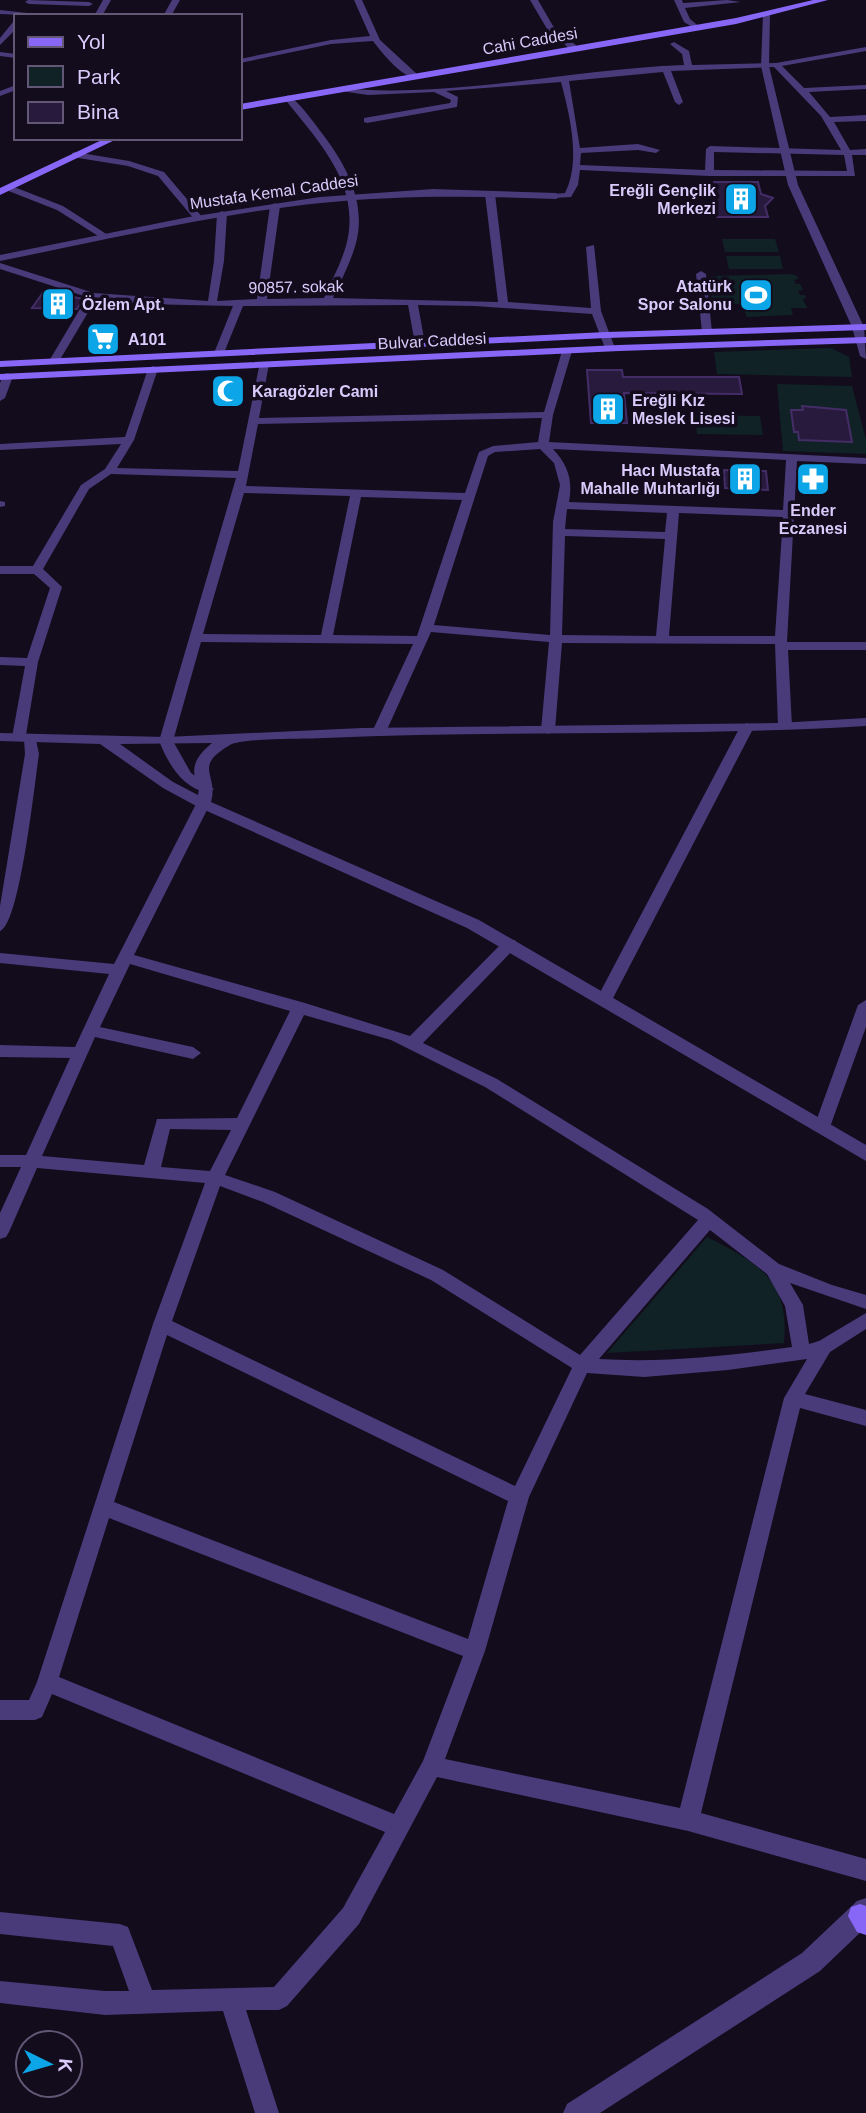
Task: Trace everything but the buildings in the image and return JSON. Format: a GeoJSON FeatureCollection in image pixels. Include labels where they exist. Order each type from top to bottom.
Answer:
{"type":"FeatureCollection","features":[{"type":"Feature","properties":{"kind":"main road"},"geometry":{"type":"LineString","coordinates":[[771,0],[778,4],[799,7]]}},
{"type":"Feature","properties":{"kind":"main road","name":"Cahi Caddesi"},"geometry":{"type":"LineString","coordinates":[[242,107],[742,20],[824,0]]}},
{"type":"Feature","properties":{"kind":"main road"},"geometry":{"type":"LineString","coordinates":[[742,20],[756,11],[757,1]]}},
{"type":"Feature","properties":{"kind":"main road"},"geometry":{"type":"LineString","coordinates":[[4,190],[109,140]]}},
{"type":"Feature","properties":{"kind":"main road"},"geometry":{"type":"LineString","coordinates":[[0,364],[606,335],[862,327]]}},
{"type":"Feature","properties":{"kind":"main road","name":"Bulvar Caddesi"},"geometry":{"type":"LineString","coordinates":[[4,376],[610,348],[864,340]]}},
{"type":"Feature","properties":{"kind":"street"},"geometry":{"type":"LineString","coordinates":[[358,0],[374,38],[395,57],[398,64],[415,77]]}},
{"type":"Feature","properties":{"kind":"street"},"geometry":{"type":"LineString","coordinates":[[534,0],[550,27],[575,49]]}},
{"type":"Feature","properties":{"kind":"street"},"geometry":{"type":"LineString","coordinates":[[0,12],[22,14],[30,1],[89,4]]}},
{"type":"Feature","properties":{"kind":"street"},"geometry":{"type":"LineString","coordinates":[[697,28],[687,20],[680,3],[737,2]]}},
{"type":"Feature","properties":{"kind":"street"},"geometry":{"type":"LineString","coordinates":[[766,15],[770,65],[791,175],[862,327],[866,356]]}},
{"type":"Feature","properties":{"kind":"street"},"geometry":{"type":"LineString","coordinates":[[0,44],[14,26]]}},
{"type":"Feature","properties":{"kind":"street"},"geometry":{"type":"LineString","coordinates":[[242,61],[331,42],[374,38]]}},
{"type":"Feature","properties":{"kind":"street"},"geometry":{"type":"LineString","coordinates":[[674,44],[686,53],[688,68]]}},
{"type":"Feature","properties":{"kind":"street"},"geometry":{"type":"LineString","coordinates":[[338,90],[368,93],[666,69],[770,65],[866,49]]}},
{"type":"Feature","properties":{"kind":"street"},"geometry":{"type":"LineString","coordinates":[[770,65],[804,90],[828,120],[852,163],[852,174]]}},
{"type":"Feature","properties":{"kind":"street"},"geometry":{"type":"LineString","coordinates":[[666,69],[679,102]]}},
{"type":"Feature","properties":{"kind":"street"},"geometry":{"type":"LineString","coordinates":[[556,196],[568,195],[573,189],[575,167],[576,134],[565,79]]}},
{"type":"Feature","properties":{"kind":"street"},"geometry":{"type":"LineString","coordinates":[[804,90],[866,87]]}},
{"type":"Feature","properties":{"kind":"street"},"geometry":{"type":"LineString","coordinates":[[367,120],[454,105],[454,99],[435,89]]}},
{"type":"Feature","properties":{"kind":"street"},"geometry":{"type":"LineString","coordinates":[[288,99],[342,165],[353,197],[353,237],[327,302]]}},
{"type":"Feature","properties":{"kind":"street"},"geometry":{"type":"LineString","coordinates":[[828,120],[866,118]]}},
{"type":"Feature","properties":{"kind":"street"},"geometry":{"type":"LineString","coordinates":[[575,151],[638,147],[656,150]]}},
{"type":"Feature","properties":{"kind":"street"},"geometry":{"type":"LineString","coordinates":[[709,173],[709,149],[787,153],[866,152]]}},
{"type":"Feature","properties":{"kind":"street"},"geometry":{"type":"LineString","coordinates":[[75,155],[129,164],[161,174],[198,218]]}},
{"type":"Feature","properties":{"kind":"street"},"geometry":{"type":"LineString","coordinates":[[575,167],[791,175],[866,174]]}},
{"type":"Feature","properties":{"kind":"street"},"geometry":{"type":"LineString","coordinates":[[4,190],[43,198],[76,215],[106,237]]}},
{"type":"Feature","properties":{"kind":"street","name":"Mustafa Kemal Caddesi"},"geometry":{"type":"LineString","coordinates":[[0,258],[198,218],[353,197],[433,192],[556,196]]}},
{"type":"Feature","properties":{"kind":"street"},"geometry":{"type":"LineString","coordinates":[[490,194],[503,305]]}},
{"type":"Feature","properties":{"kind":"street"},"geometry":{"type":"LineString","coordinates":[[261,303],[275,206]]}},
{"type":"Feature","properties":{"kind":"street"},"geometry":{"type":"LineString","coordinates":[[212,304],[222,214]]}},
{"type":"Feature","properties":{"kind":"street"},"geometry":{"type":"LineString","coordinates":[[591,247],[596,311],[610,348]]}},
{"type":"Feature","properties":{"kind":"street","name":"90857. sokak"},"geometry":{"type":"LineString","coordinates":[[0,267],[93,296],[212,304],[413,303],[596,311]]}},
{"type":"Feature","properties":{"kind":"street"},"geometry":{"type":"LineString","coordinates":[[701,274],[707,332]]}},
{"type":"Feature","properties":{"kind":"street"},"geometry":{"type":"LineString","coordinates":[[54,361],[93,296]]}},
{"type":"Feature","properties":{"kind":"street"},"geometry":{"type":"LineString","coordinates":[[219,353],[239,303]]}},
{"type":"Feature","properties":{"kind":"street"},"geometry":{"type":"LineString","coordinates":[[413,303],[420,344]]}},
{"type":"Feature","properties":{"kind":"street"},"geometry":{"type":"LineString","coordinates":[[543,445],[548,415],[567,351]]}},
{"type":"Feature","properties":{"kind":"street"},"geometry":{"type":"LineString","coordinates":[[205,796],[176,764],[166,741],[243,475],[264,364]]}},
{"type":"Feature","properties":{"kind":"street"},"geometry":{"type":"LineString","coordinates":[[37,570],[85,487],[108,471],[129,440],[153,369]]}},
{"type":"Feature","properties":{"kind":"street"},"geometry":{"type":"LineString","coordinates":[[0,398],[4,376]]}},
{"type":"Feature","properties":{"kind":"street"},"geometry":{"type":"LineString","coordinates":[[253,421],[548,415]]}},
{"type":"Feature","properties":{"kind":"street"},"geometry":{"type":"LineString","coordinates":[[0,447],[129,440]]}},
{"type":"Feature","properties":{"kind":"street"},"geometry":{"type":"LineString","coordinates":[[543,445],[559,462],[566,485],[559,532],[556,639],[548,730]]}},
{"type":"Feature","properties":{"kind":"street"},"geometry":{"type":"LineString","coordinates":[[379,732],[424,634],[483,454],[493,449],[543,445],[866,461]]}},
{"type":"Feature","properties":{"kind":"street"},"geometry":{"type":"LineString","coordinates":[[785,726],[782,643],[792,457]]}},
{"type":"Feature","properties":{"kind":"street"},"geometry":{"type":"LineString","coordinates":[[108,471],[243,475]]}},
{"type":"Feature","properties":{"kind":"street"},"geometry":{"type":"LineString","coordinates":[[239,489],[469,497]]}},
{"type":"Feature","properties":{"kind":"street"},"geometry":{"type":"LineString","coordinates":[[326,639],[356,493]]}},
{"type":"Feature","properties":{"kind":"street"},"geometry":{"type":"LineString","coordinates":[[562,505],[790,514]]}},
{"type":"Feature","properties":{"kind":"street"},"geometry":{"type":"LineString","coordinates":[[662,639],[673,511]]}},
{"type":"Feature","properties":{"kind":"street"},"geometry":{"type":"LineString","coordinates":[[559,532],[671,536]]}},
{"type":"Feature","properties":{"kind":"street"},"geometry":{"type":"LineString","coordinates":[[0,570],[37,570],[56,587],[32,662],[24,738],[32,754],[10,898],[0,926]]}},
{"type":"Feature","properties":{"kind":"street"},"geometry":{"type":"LineString","coordinates":[[196,638],[326,639],[424,634],[866,646]]}},
{"type":"Feature","properties":{"kind":"street"},"geometry":{"type":"LineString","coordinates":[[0,661],[32,662]]}},
{"type":"Feature","properties":{"kind":"street"},"geometry":{"type":"LineString","coordinates":[[0,737],[166,741],[379,732],[747,727],[866,722]]}},
{"type":"Feature","properties":{"kind":"street"},"geometry":{"type":"LineString","coordinates":[[604,1000],[747,727]]}},
{"type":"Feature","properties":{"kind":"street"},"geometry":{"type":"LineString","coordinates":[[0,1232],[90,1030],[205,796],[200,777],[202,762],[205,756],[230,738]]}},
{"type":"Feature","properties":{"kind":"street"},"geometry":{"type":"LineString","coordinates":[[103,739],[168,785],[205,796],[510,944],[866,1154]]}},
{"type":"Feature","properties":{"kind":"street"},"geometry":{"type":"LineString","coordinates":[[412,1044],[510,944]]}},
{"type":"Feature","properties":{"kind":"street"},"geometry":{"type":"LineString","coordinates":[[0,958],[122,963],[300,1007],[396,1036],[491,1083],[709,1219],[773,1269],[828,1292],[866,1302]]}},
{"type":"Feature","properties":{"kind":"street"},"geometry":{"type":"LineString","coordinates":[[0,1710],[35,1710],[47,1682],[162,1324],[215,1178],[300,1007]]}},
{"type":"Feature","properties":{"kind":"street"},"geometry":{"type":"LineString","coordinates":[[822,1127],[865,1009]]}},
{"type":"Feature","properties":{"kind":"street"},"geometry":{"type":"LineString","coordinates":[[90,1030],[193,1053]]}},
{"type":"Feature","properties":{"kind":"street"},"geometry":{"type":"LineString","coordinates":[[0,1051],[80,1053]]}},
{"type":"Feature","properties":{"kind":"street"},"geometry":{"type":"LineString","coordinates":[[151,1172],[163,1124],[242,1124]]}},
{"type":"Feature","properties":{"kind":"street"},"geometry":{"type":"LineString","coordinates":[[0,1161],[32,1161],[215,1178],[269,1197],[437,1275],[582,1365],[644,1369],[728,1363],[802,1353],[824,1347],[866,1320]]}},
{"type":"Feature","properties":{"kind":"street"},"geometry":{"type":"LineString","coordinates":[[0,1992],[105,2003],[279,1998],[351,1916],[432,1766],[475,1651],[519,1497],[582,1365],[709,1219]]}},
{"type":"Feature","properties":{"kind":"street"},"geometry":{"type":"LineString","coordinates":[[773,1269],[794,1305],[802,1353]]}},
{"type":"Feature","properties":{"kind":"street"},"geometry":{"type":"LineString","coordinates":[[162,1324],[519,1497]]}},
{"type":"Feature","properties":{"kind":"street"},"geometry":{"type":"LineString","coordinates":[[688,1820],[793,1398],[824,1347]]}},
{"type":"Feature","properties":{"kind":"street"},"geometry":{"type":"LineString","coordinates":[[793,1398],[866,1418]]}},
{"type":"Feature","properties":{"kind":"street"},"geometry":{"type":"LineString","coordinates":[[103,1507],[475,1651]]}},
{"type":"Feature","properties":{"kind":"street"},"geometry":{"type":"LineString","coordinates":[[47,1682],[400,1827]]}},
{"type":"Feature","properties":{"kind":"street"},"geometry":{"type":"LineString","coordinates":[[432,1766],[688,1820],[866,1870]]}},
{"type":"Feature","properties":{"kind":"street"},"geometry":{"type":"LineString","coordinates":[[576,2113],[811,1962],[864,1916]]}},
{"type":"Feature","properties":{"kind":"street"},"geometry":{"type":"LineString","coordinates":[[0,1923],[120,1935],[145,2002]]}},
{"type":"Feature","properties":{"kind":"street"},"geometry":{"type":"LineString","coordinates":[[231,1999],[267,2113]]}},
{"type":"Feature","properties":{"kind":"green space"},"geometry":{"type":"Polygon","coordinates":[[[722,239],[775,239],[779,252],[725,252],[722,239]]]}},
{"type":"Feature","properties":{"kind":"green space"},"geometry":{"type":"Polygon","coordinates":[[[726,256],[780,256],[783,269],[729,269],[726,256]]]}},
{"type":"Feature","properties":{"kind":"green space","name":"Atatürk Spor Salonu"},"geometry":{"type":"Polygon","coordinates":[[[710,276],[797,276],[798,279],[794,280],[803,290],[798,291],[800,295],[805,295],[806,298],[803,299],[807,308],[791,308],[793,315],[747,317],[742,304],[724,304],[721,298],[712,298],[707,283],[712,283],[710,276]]]}},
{"type":"Feature","properties":{"kind":"green space"},"geometry":{"type":"Polygon","coordinates":[[[831,348],[849,357],[852,377],[717,374],[714,352],[831,348]]]}},
{"type":"Feature","properties":{"kind":"green space"},"geometry":{"type":"Polygon","coordinates":[[[777,384],[852,386],[866,440],[866,454],[783,451],[777,384]]]}},
{"type":"Feature","properties":{"kind":"green space"},"geometry":{"type":"Polygon","coordinates":[[[695,415],[760,416],[763,435],[697,434],[695,415]]]}},
{"type":"Feature","properties":{"kind":"green space"},"geometry":{"type":"Polygon","coordinates":[[[707,1237],[755,1265],[767,1276],[782,1304],[785,1321],[784,1343],[607,1353],[707,1237]]]}},
{"type":"Feature","properties":{"kind":"place","name":"Ereğli Gençlik Merkezi"},"geometry":{"type":"Point","coordinates":[741,199]}},
{"type":"Feature","properties":{"kind":"place","name":"Atatürk Spor Salonu"},"geometry":{"type":"Point","coordinates":[756,295]}},
{"type":"Feature","properties":{"kind":"place","name":"Özlem Apt."},"geometry":{"type":"Point","coordinates":[58,304]}},
{"type":"Feature","properties":{"kind":"place","name":"A101"},"geometry":{"type":"Point","coordinates":[103,339]}},
{"type":"Feature","properties":{"kind":"place","name":"Karagözler Cami"},"geometry":{"type":"Point","coordinates":[228,391]}},
{"type":"Feature","properties":{"kind":"place","name":"Ereğli Kız Meslek Lisesi"},"geometry":{"type":"Point","coordinates":[608,409]}},
{"type":"Feature","properties":{"kind":"place","name":"Hacı Mustafa Mahalle Muhtarlığı"},"geometry":{"type":"Point","coordinates":[745,479]}},
{"type":"Feature","properties":{"kind":"place","name":"Ender Eczanesi"},"geometry":{"type":"Point","coordinates":[813,479]}}]}
